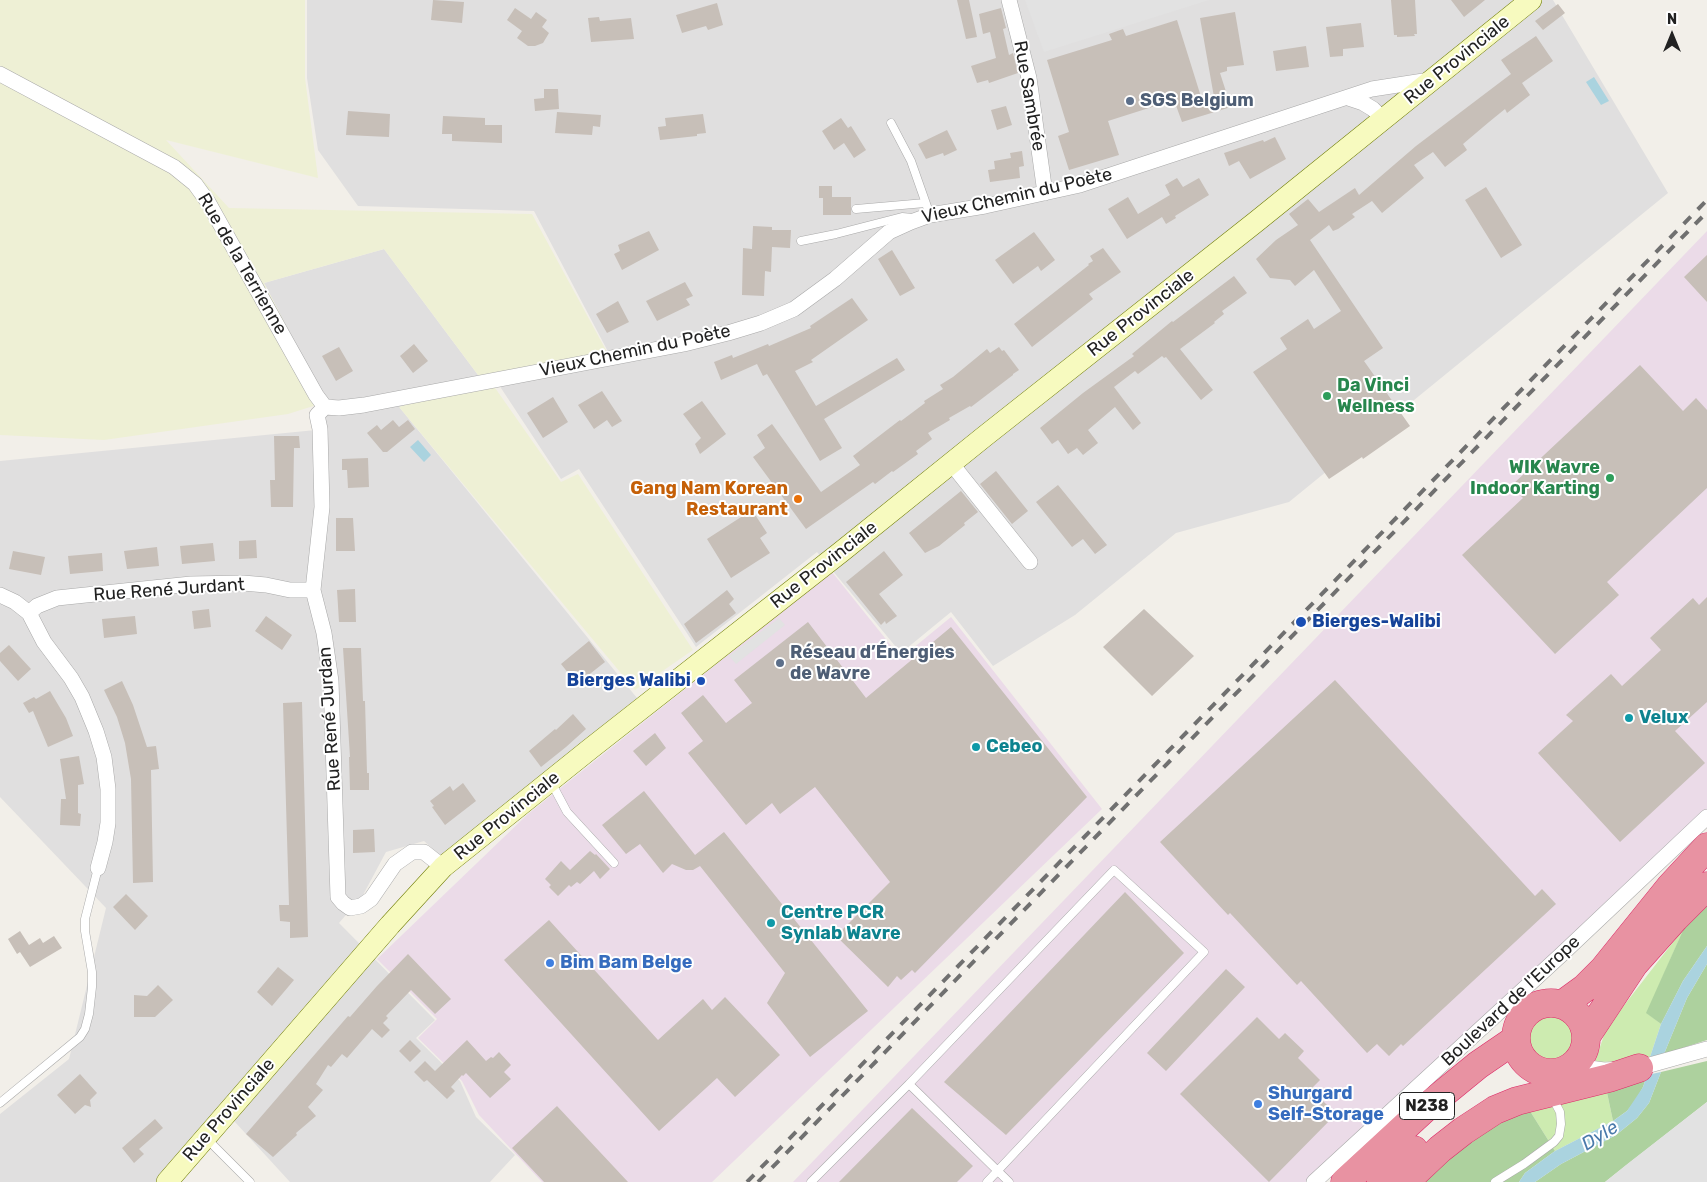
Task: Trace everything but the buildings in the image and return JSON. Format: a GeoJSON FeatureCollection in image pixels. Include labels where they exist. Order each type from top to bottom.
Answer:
{"type":"FeatureCollection","features":[{"type":"Feature","properties":{"kind":"highway"},"geometry":{"type":"LineString","coordinates":[[1542,1081],[1543,1072],[1557,1072],[1571,1067],[1585,1050],[1587,1035],[1583,1022],[1575,1011],[1563,1004],[1585,988],[1603,970],[1670,887],[1707,847]]}},
{"type":"Feature","properties":{"kind":"highway"},"geometry":{"type":"LineString","coordinates":[[1587,1035],[1634,964],[1707,886]]}},
{"type":"Feature","properties":{"kind":"highway","name":"Boulevard de l'Europe"},"geometry":{"type":"LineString","coordinates":[[1542,1081],[1522,1057],[1517,1046],[1518,1024],[1527,1012],[1540,1004],[1555,1002],[1563,1004]]}},
{"type":"Feature","properties":{"kind":"highway","name":"Boulevard de l'Europe"},"geometry":{"type":"LineString","coordinates":[[1345,1182],[1422,1110],[1478,1064],[1516,1039]]}},
{"type":"Feature","properties":{"kind":"highway"},"geometry":{"type":"LineString","coordinates":[[1405,1182],[1440,1149],[1463,1131],[1495,1110],[1517,1101],[1542,1081],[1610,1078],[1639,1068]]}},
{"type":"Feature","properties":{"kind":"highway","name":"N238"},"geometry":{"type":"LineString","coordinates":[[1381,1182],[1426,1139],[1461,1112],[1492,1093],[1542,1081]]}},
{"type":"Feature","properties":{"kind":"main road","name":"Rue Provinciale"},"geometry":{"type":"LineString","coordinates":[[167,1182],[384,932],[444,867],[1531,0]]}},
{"type":"Feature","properties":{"kind":"street","name":"Rue Sambrée"},"geometry":{"type":"LineString","coordinates":[[1009,0],[1028,78],[1045,192]]}},
{"type":"Feature","properties":{"kind":"street","name":"Rue de la Terrienne"},"geometry":{"type":"LineString","coordinates":[[0,74],[174,167],[195,184],[212,209],[325,408]]}},
{"type":"Feature","properties":{"kind":"street"},"geometry":{"type":"LineString","coordinates":[[1348,98],[1372,90],[1432,80]]}},
{"type":"Feature","properties":{"kind":"street","name":"Vieux Chemin du Poète"},"geometry":{"type":"LineString","coordinates":[[325,408],[364,405],[693,342],[761,323],[794,309],[835,279],[889,232],[925,212],[985,206],[1080,185],[1348,98]]}},
{"type":"Feature","properties":{"kind":"street"},"geometry":{"type":"LineString","coordinates":[[1348,98],[1363,103],[1373,109],[1383,119]]}},
{"type":"Feature","properties":{"kind":"street","name":"Rue René Jurdan"},"geometry":{"type":"LineString","coordinates":[[325,408],[317,415],[320,429],[322,507],[313,590],[324,633],[331,681],[338,897],[342,903],[350,908],[361,906],[371,899],[395,864],[412,852],[424,852],[444,867]]}},
{"type":"Feature","properties":{"kind":"street"},"geometry":{"type":"LineString","coordinates":[[951,463],[1030,562]]}},
{"type":"Feature","properties":{"kind":"street","name":"Rue René Jurdant"},"geometry":{"type":"LineString","coordinates":[[29,613],[37,606],[57,598],[191,584],[243,583],[290,590],[313,590]]}},
{"type":"Feature","properties":{"kind":"street"},"geometry":{"type":"LineString","coordinates":[[0,595],[15,602],[29,613],[44,642],[72,678],[96,731],[104,757],[108,789],[108,823],[98,868]]}},
{"type":"Feature","properties":{"kind":"street","name":"Boulevard de l'Europe"},"geometry":{"type":"LineString","coordinates":[[1314,1182],[1548,967],[1707,817]]}},
{"type":"Feature","properties":{"kind":"street"},"geometry":{"type":"LineString","coordinates":[[1576,1063],[1589,1068],[1604,1070],[1639,1068],[1707,1049]]}},
{"type":"Feature","properties":{"kind":"lane"},"geometry":{"type":"LineString","coordinates":[[891,123],[912,161],[925,212]]}},
{"type":"Feature","properties":{"kind":"lane"},"geometry":{"type":"LineString","coordinates":[[856,209],[925,212]]}},
{"type":"Feature","properties":{"kind":"lane"},"geometry":{"type":"LineString","coordinates":[[800,241],[925,212]]}},
{"type":"Feature","properties":{"kind":"lane"},"geometry":{"type":"LineString","coordinates":[[550,781],[567,812],[614,863]]}},
{"type":"Feature","properties":{"kind":"lane"},"geometry":{"type":"LineString","coordinates":[[0,1103],[80,1037],[84,1029],[89,1014],[92,986],[92,972],[84,931],[85,919],[98,868]]}},
{"type":"Feature","properties":{"kind":"lane"},"geometry":{"type":"LineString","coordinates":[[811,1182],[909,1084],[1114,870],[1204,952],[987,1182]]}},
{"type":"Feature","properties":{"kind":"lane"},"geometry":{"type":"LineString","coordinates":[[1494,1182],[1524,1164],[1554,1142],[1559,1136],[1560,1112],[1542,1081]]}},
{"type":"Feature","properties":{"kind":"lane"},"geometry":{"type":"LineString","coordinates":[[909,1084],[1010,1182]]}},
{"type":"Feature","properties":{"kind":"lane"},"geometry":{"type":"LineString","coordinates":[[205,1138],[250,1182]]}},
{"type":"Feature","properties":{"kind":"shaded area"},"geometry":{"type":"Polygon","coordinates":[[[307,0],[1553,0],[1668,193],[1289,502],[1176,533],[1075,615],[993,666],[951,612],[901,653],[817,552],[696,647],[579,469],[561,479],[499,385],[614,363],[534,211],[358,206],[318,150],[307,78],[307,0]]]}},
{"type":"Feature","properties":{"kind":"shaded area"},"geometry":{"type":"Polygon","coordinates":[[[1025,0],[1209,0],[1044,52],[1025,0]]]}},
{"type":"Feature","properties":{"kind":"shaded area"},"geometry":{"type":"Polygon","coordinates":[[[1707,231],[1707,826],[1324,1182],[793,1182],[1707,231]]]}},
{"type":"Feature","properties":{"kind":"shaded area"},"geometry":{"type":"Polygon","coordinates":[[[384,249],[481,379],[400,408],[637,698],[441,856],[424,841],[386,852],[363,895],[339,923],[435,1020],[416,1038],[460,1081],[476,1117],[515,1155],[490,1182],[290,1182],[224,1110],[162,1182],[0,1182],[0,1114],[69,1059],[106,908],[0,797],[0,461],[326,429],[326,402],[264,283],[384,249]]]}},
{"type":"Feature","properties":{"kind":"shaded area"},"geometry":{"type":"Polygon","coordinates":[[[832,572],[901,658],[951,617],[1102,809],[712,1182],[542,1182],[479,1115],[462,1081],[418,1038],[437,1019],[377,959],[528,814],[832,572]]]}},
{"type":"Feature","properties":{"kind":"shaded area"},"geometry":{"type":"Polygon","coordinates":[[[779,618],[785,625],[736,664],[729,656],[779,618]]]}},
{"type":"Feature","properties":{"kind":"shaded area"},"geometry":{"type":"Polygon","coordinates":[[[1707,1102],[1707,1182],[1605,1182],[1626,1165],[1707,1102]]]}},
{"type":"Feature","properties":{"kind":"green space"},"geometry":{"type":"Polygon","coordinates":[[[0,0],[305,0],[305,78],[318,178],[166,140],[229,208],[532,214],[607,352],[486,375],[561,482],[578,474],[693,650],[635,690],[399,407],[481,379],[384,249],[264,283],[326,402],[288,414],[104,440],[0,435],[0,0]]]}},
{"type":"Feature","properties":{"kind":"green space"},"geometry":{"type":"Polygon","coordinates":[[[1707,904],[1707,946],[1683,981],[1661,1024],[1646,1013],[1684,928],[1707,904]]]}},
{"type":"Feature","properties":{"kind":"green space"},"geometry":{"type":"Polygon","coordinates":[[[1684,928],[1647,1013],[1661,1024],[1650,1057],[1631,1061],[1595,1062],[1604,1035],[1622,1008],[1684,928]]]}},
{"type":"Feature","properties":{"kind":"green space"},"geometry":{"type":"Polygon","coordinates":[[[1707,964],[1707,1040],[1664,1054],[1687,998],[1707,964]]]}},
{"type":"Feature","properties":{"kind":"green space"},"geometry":{"type":"Polygon","coordinates":[[[1546,1013],[1556,1013],[1569,1020],[1576,1033],[1576,1043],[1569,1056],[1556,1063],[1546,1063],[1537,1059],[1530,1052],[1526,1043],[1526,1033],[1530,1024],[1537,1017],[1546,1013]]]}},
{"type":"Feature","properties":{"kind":"green space"},"geometry":{"type":"Polygon","coordinates":[[[1707,1061],[1707,1102],[1605,1182],[1535,1182],[1561,1164],[1616,1135],[1637,1118],[1649,1103],[1661,1072],[1707,1061]]]}},
{"type":"Feature","properties":{"kind":"green space"},"geometry":{"type":"Polygon","coordinates":[[[1647,1075],[1636,1100],[1627,1111],[1613,1121],[1605,1083],[1647,1075]]]}},
{"type":"Feature","properties":{"kind":"green space"},"geometry":{"type":"Polygon","coordinates":[[[1605,1083],[1613,1121],[1555,1151],[1525,1103],[1605,1083]]]}},
{"type":"Feature","properties":{"kind":"green space"},"geometry":{"type":"Polygon","coordinates":[[[1525,1103],[1555,1151],[1525,1173],[1519,1182],[1420,1182],[1474,1132],[1525,1103]]]}},
{"type":"Feature","properties":{"kind":"water"},"geometry":{"type":"Polygon","coordinates":[[[1594,77],[1609,101],[1601,105],[1586,82],[1594,77]]]}},
{"type":"Feature","properties":{"kind":"water"},"geometry":{"type":"Polygon","coordinates":[[[418,440],[431,455],[424,462],[410,447],[418,440]]]}},
{"type":"Feature","properties":{"kind":"water"},"geometry":{"type":"Polygon","coordinates":[[[1707,946],[1707,964],[1687,998],[1664,1054],[1650,1057],[1661,1024],[1683,981],[1707,946]]]}},
{"type":"Feature","properties":{"kind":"water","name":"Dyle"},"geometry":{"type":"Polygon","coordinates":[[[1661,1072],[1649,1103],[1637,1118],[1616,1135],[1561,1164],[1535,1182],[1519,1182],[1525,1173],[1555,1151],[1613,1121],[1627,1111],[1643,1087],[1647,1075],[1661,1072]]]}},
{"type":"Feature","properties":{"kind":"railway"},"geometry":{"type":"LineString","coordinates":[[747,1182],[1707,200]]}},
{"type":"Feature","properties":{"kind":"railway"},"geometry":{"type":"LineString","coordinates":[[758,1182],[1707,212]]}},
{"type":"Feature","properties":{"kind":"place","name":"SGS Belgium"},"geometry":{"type":"Point","coordinates":[1130,101]}},
{"type":"Feature","properties":{"kind":"place","name":"Da Vinci Wellness"},"geometry":{"type":"Point","coordinates":[1327,396]}},
{"type":"Feature","properties":{"kind":"place","name":"WIK Wavre Indoor Karting"},"geometry":{"type":"Point","coordinates":[1610,478]}},
{"type":"Feature","properties":{"kind":"place","name":"Gang Nam Korean Restaurant"},"geometry":{"type":"Point","coordinates":[798,499]}},
{"type":"Feature","properties":{"kind":"place","name":"Bierges-Walibi"},"geometry":{"type":"Point","coordinates":[1301,622]}},
{"type":"Feature","properties":{"kind":"place","name":"Réseau d’Énergies de Wavre"},"geometry":{"type":"Point","coordinates":[780,663]}},
{"type":"Feature","properties":{"kind":"place","name":"Bierges Walibi"},"geometry":{"type":"Point","coordinates":[701,681]}},
{"type":"Feature","properties":{"kind":"place","name":"Velux"},"geometry":{"type":"Point","coordinates":[1629,718]}},
{"type":"Feature","properties":{"kind":"place","name":"Cebeo"},"geometry":{"type":"Point","coordinates":[976,747]}},
{"type":"Feature","properties":{"kind":"place","name":"Centre PCR Synlab Wavre"},"geometry":{"type":"Point","coordinates":[771,923]}},
{"type":"Feature","properties":{"kind":"place","name":"Bim Bam Belge"},"geometry":{"type":"Point","coordinates":[550,963]}},
{"type":"Feature","properties":{"kind":"place","name":"Shurgard Self-Storage"},"geometry":{"type":"Point","coordinates":[1258,1104]}}]}
